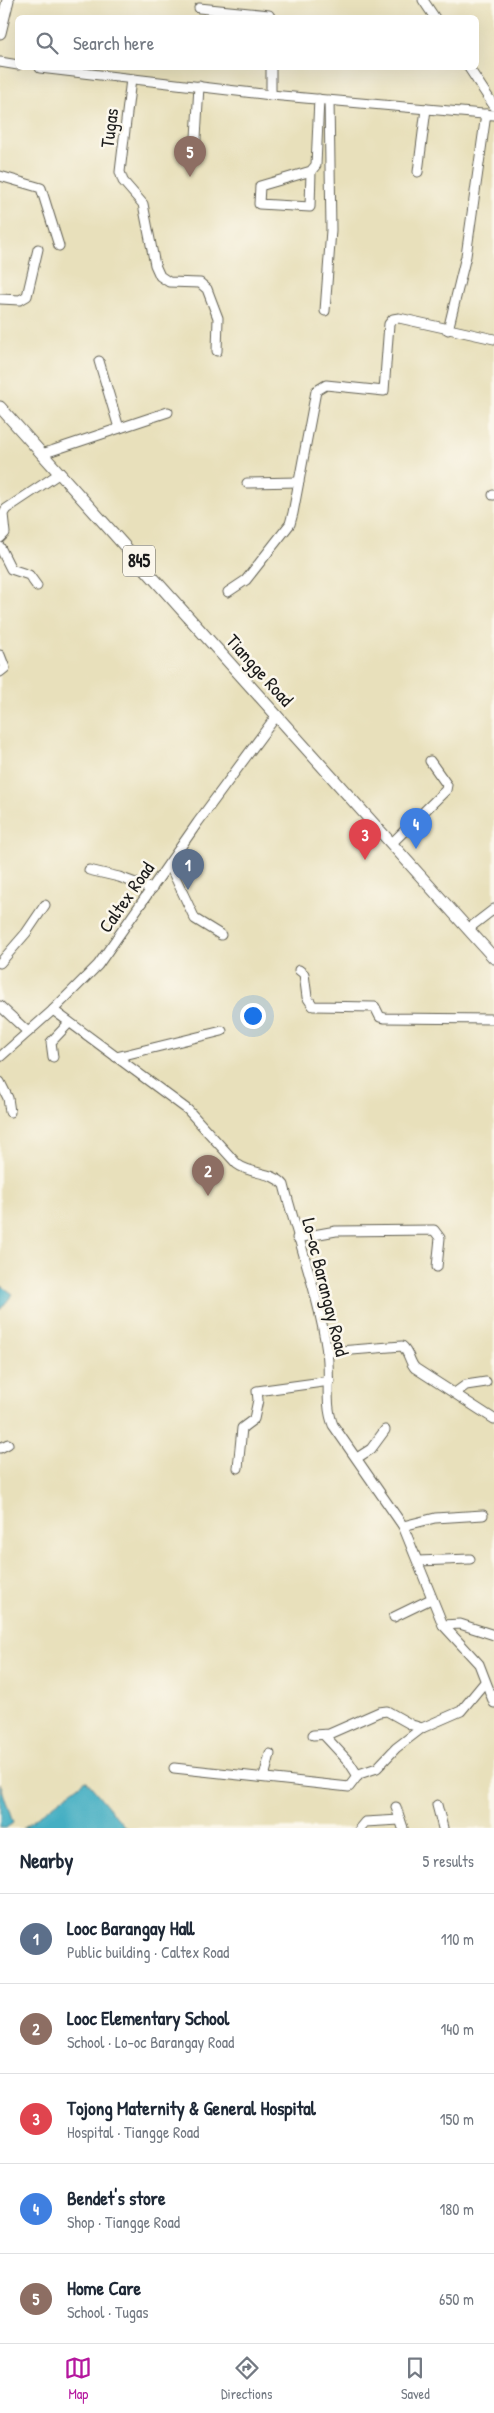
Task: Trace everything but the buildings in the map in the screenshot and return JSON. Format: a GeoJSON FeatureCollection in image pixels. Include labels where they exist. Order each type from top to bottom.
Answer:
{"type":"FeatureCollection","features":[{"type":"Feature","properties":{"kind":"main road"},"geometry":{"type":"LineString","coordinates":[[0,33],[8,0]]}},
{"type":"Feature","properties":{"kind":"main road","name":"Tiangge Road"},"geometry":{"type":"LineString","coordinates":[[0,407],[494,958]]}},
{"type":"Feature","properties":{"kind":"street"},"geometry":{"type":"LineString","coordinates":[[422,0],[433,15]]}},
{"type":"Feature","properties":{"kind":"street"},"geometry":{"type":"LineString","coordinates":[[198,8],[269,15]]}},
{"type":"Feature","properties":{"kind":"street"},"geometry":{"type":"LineString","coordinates":[[0,62],[15,64]]}},
{"type":"Feature","properties":{"kind":"street"},"geometry":{"type":"LineString","coordinates":[[57,70],[271,95],[490,115],[466,256],[448,330]]}},
{"type":"Feature","properties":{"kind":"street"},"geometry":{"type":"LineString","coordinates":[[271,70],[271,95]]}},
{"type":"Feature","properties":{"kind":"street"},"geometry":{"type":"LineString","coordinates":[[470,70],[494,106]]}},
{"type":"Feature","properties":{"kind":"street","name":"Tugas"},"geometry":{"type":"LineString","coordinates":[[131,79],[120,172],[123,181],[143,204],[155,265],[160,276],[169,282],[200,282],[207,289],[218,318],[217,351]]}},
{"type":"Feature","properties":{"kind":"street"},"geometry":{"type":"LineString","coordinates":[[195,155],[199,86]]}},
{"type":"Feature","properties":{"kind":"street"},"geometry":{"type":"LineString","coordinates":[[311,171],[310,207],[259,204],[260,186],[311,171],[316,166],[319,99]]}},
{"type":"Feature","properties":{"kind":"street"},"geometry":{"type":"LineString","coordinates":[[325,311],[331,230],[329,100]]}},
{"type":"Feature","properties":{"kind":"street"},"geometry":{"type":"LineString","coordinates":[[418,172],[426,109]]}},
{"type":"Feature","properties":{"kind":"street"},"geometry":{"type":"LineString","coordinates":[[0,176],[41,188],[59,246]]}},
{"type":"Feature","properties":{"kind":"street"},"geometry":{"type":"LineString","coordinates":[[0,300],[20,300],[27,296],[38,249]]}},
{"type":"Feature","properties":{"kind":"street"},"geometry":{"type":"LineString","coordinates":[[228,592],[246,580],[284,534],[293,513],[316,391],[326,385],[384,391],[389,324],[392,320],[399,318],[448,330],[494,338]]}},
{"type":"Feature","properties":{"kind":"street"},"geometry":{"type":"LineString","coordinates":[[99,361],[119,428]]}},
{"type":"Feature","properties":{"kind":"street"},"geometry":{"type":"LineString","coordinates":[[42,454],[168,412]]}},
{"type":"Feature","properties":{"kind":"street"},"geometry":{"type":"LineString","coordinates":[[0,538],[5,534],[3,514],[6,509],[60,473]]}},
{"type":"Feature","properties":{"kind":"street"},"geometry":{"type":"LineString","coordinates":[[247,483],[299,482]]}},
{"type":"Feature","properties":{"kind":"street"},"geometry":{"type":"LineString","coordinates":[[0,547],[11,569],[29,575],[37,586]]}},
{"type":"Feature","properties":{"kind":"street"},"geometry":{"type":"LineString","coordinates":[[0,655],[5,668],[0,672]]}},
{"type":"Feature","properties":{"kind":"street","name":"Caltex Road"},"geometry":{"type":"LineString","coordinates":[[0,1057],[53,1010],[98,965],[278,715]]}},
{"type":"Feature","properties":{"kind":"street"},"geometry":{"type":"LineString","coordinates":[[392,843],[423,815],[447,787],[430,761]]}},
{"type":"Feature","properties":{"kind":"street"},"geometry":{"type":"LineString","coordinates":[[169,864],[194,919],[221,935]]}},
{"type":"Feature","properties":{"kind":"street"},"geometry":{"type":"LineString","coordinates":[[89,870],[119,877],[152,889]]}},
{"type":"Feature","properties":{"kind":"street"},"geometry":{"type":"LineString","coordinates":[[0,963],[26,933],[45,905]]}},
{"type":"Feature","properties":{"kind":"street"},"geometry":{"type":"LineString","coordinates":[[468,929],[494,909]]}},
{"type":"Feature","properties":{"kind":"street"},"geometry":{"type":"LineString","coordinates":[[299,970],[304,974],[307,997],[313,1006],[375,1007],[380,1017],[385,1018],[494,1019]]}},
{"type":"Feature","properties":{"kind":"street"},"geometry":{"type":"LineString","coordinates":[[0,1006],[28,1032]]}},
{"type":"Feature","properties":{"kind":"street","name":"Lo-oc Barangay Road"},"geometry":{"type":"LineString","coordinates":[[53,1010],[188,1110],[245,1170],[277,1178],[281,1182],[328,1352],[330,1381],[329,1416],[333,1425],[402,1526],[443,1625],[479,1664],[494,1703]]}},
{"type":"Feature","properties":{"kind":"street"},"geometry":{"type":"LineString","coordinates":[[53,1057],[51,1042],[70,1023]]}},
{"type":"Feature","properties":{"kind":"street"},"geometry":{"type":"LineString","coordinates":[[116,1057],[222,1031]]}},
{"type":"Feature","properties":{"kind":"street"},"geometry":{"type":"LineString","coordinates":[[0,1082],[8,1098],[10,1112]]}},
{"type":"Feature","properties":{"kind":"street"},"geometry":{"type":"LineString","coordinates":[[297,1238],[336,1231],[434,1230],[440,1238],[437,1268]]}},
{"type":"Feature","properties":{"kind":"street"},"geometry":{"type":"LineString","coordinates":[[328,1352],[402,1346],[410,1363],[415,1368],[494,1419]]}},
{"type":"Feature","properties":{"kind":"street"},"geometry":{"type":"LineString","coordinates":[[238,1468],[242,1428],[254,1419],[258,1400],[257,1392],[330,1381]]}},
{"type":"Feature","properties":{"kind":"street"},"geometry":{"type":"LineString","coordinates":[[454,1393],[466,1386],[486,1382]]}},
{"type":"Feature","properties":{"kind":"street"},"geometry":{"type":"LineString","coordinates":[[357,1458],[371,1449],[385,1430]]}},
{"type":"Feature","properties":{"kind":"street"},"geometry":{"type":"LineString","coordinates":[[402,1526],[435,1518],[483,1515]]}},
{"type":"Feature","properties":{"kind":"street"},"geometry":{"type":"LineString","coordinates":[[418,1561],[470,1559]]}},
{"type":"Feature","properties":{"kind":"street"},"geometry":{"type":"LineString","coordinates":[[394,1616],[431,1598]]}},
{"type":"Feature","properties":{"kind":"street"},"geometry":{"type":"LineString","coordinates":[[443,1625],[460,1624],[494,1635]]}},
{"type":"Feature","properties":{"kind":"street"},"geometry":{"type":"LineString","coordinates":[[174,1768],[264,1777],[344,1788],[351,1786],[358,1776],[377,1768],[396,1748],[422,1728],[461,1711],[485,1682]]}},
{"type":"Feature","properties":{"kind":"street"},"geometry":{"type":"LineString","coordinates":[[313,1735],[324,1735],[379,1712],[387,1711],[412,1725],[422,1728]]}},
{"type":"Feature","properties":{"kind":"street"},"geometry":{"type":"LineString","coordinates":[[324,1735],[350,1762],[358,1776]]}},
{"type":"Feature","properties":{"kind":"street"},"geometry":{"type":"LineString","coordinates":[[264,1777],[270,1754]]}},
{"type":"Feature","properties":{"kind":"street"},"geometry":{"type":"LineString","coordinates":[[436,1805],[443,1828]]}},
{"type":"Feature","properties":{"kind":"street"},"geometry":{"type":"LineString","coordinates":[[360,1828],[365,1822],[401,1824],[396,1807]]}},
{"type":"Feature","properties":{"kind":"water"},"geometry":{"type":"Polygon","coordinates":[[[2,1286],[13,1294],[0,1310],[0,1289],[2,1286]]]}},
{"type":"Feature","properties":{"kind":"water"},"geometry":{"type":"Polygon","coordinates":[[[86,1780],[126,1828],[23,1828],[86,1780]]]}},
{"type":"Feature","properties":{"kind":"water"},"geometry":{"type":"Polygon","coordinates":[[[0,1783],[13,1823],[6,1828],[0,1828],[0,1783]]]}},
{"type":"Feature","properties":{"kind":"place","name":"Home Care"},"geometry":{"type":"Point","coordinates":[190,177]}},
{"type":"Feature","properties":{"kind":"place","name":"Bendet's store"},"geometry":{"type":"Point","coordinates":[416,849]}},
{"type":"Feature","properties":{"kind":"place","name":"Tojong Maternity & General Hospital"},"geometry":{"type":"Point","coordinates":[365,860]}},
{"type":"Feature","properties":{"kind":"place","name":"Looc Barangay Hall"},"geometry":{"type":"Point","coordinates":[188,890]}},
{"type":"Feature","properties":{"kind":"place","name":"Looc Elementary School"},"geometry":{"type":"Point","coordinates":[208,1196]}}]}
